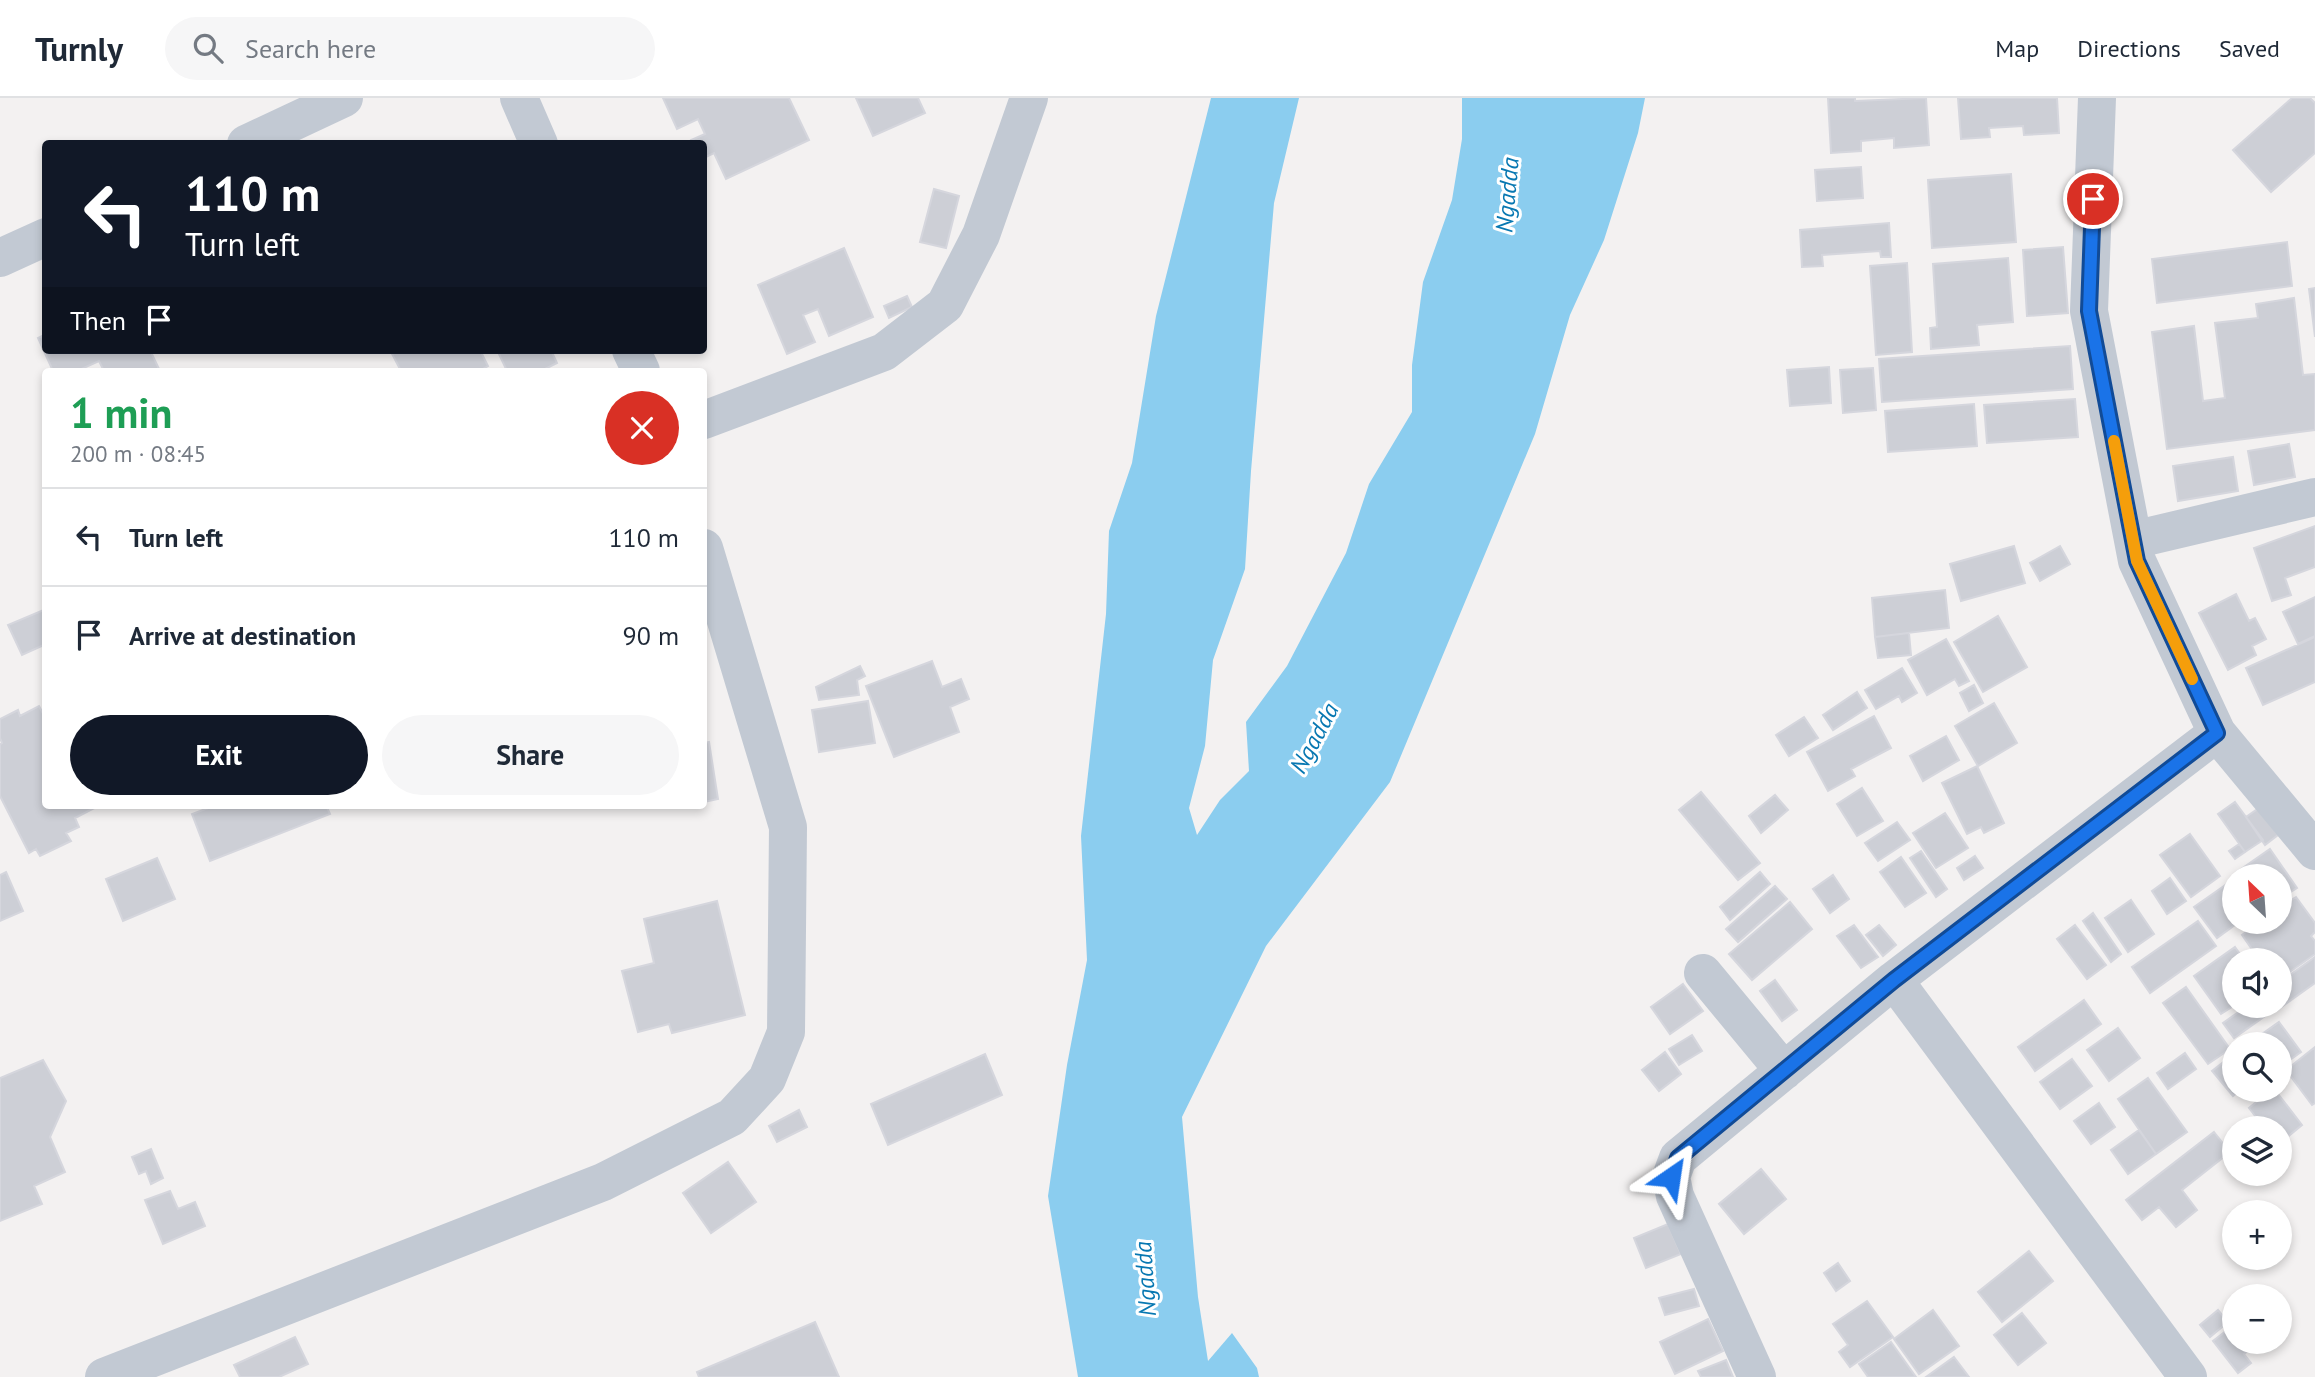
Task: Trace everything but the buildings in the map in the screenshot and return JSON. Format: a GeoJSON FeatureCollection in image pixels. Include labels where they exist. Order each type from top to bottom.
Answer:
{"type":"FeatureCollection","features":[{"type":"Feature","properties":{"kind":"street"},"geometry":{"type":"LineString","coordinates":[[255,140],[344,98]]}},
{"type":"Feature","properties":{"kind":"street"},"geometry":{"type":"LineString","coordinates":[[519,98],[537,140]]}},
{"type":"Feature","properties":{"kind":"street"},"geometry":{"type":"LineString","coordinates":[[707,419],[884,352],[945,305],[981,235],[1029,98]]}},
{"type":"Feature","properties":{"kind":"street"},"geometry":{"type":"LineString","coordinates":[[2097,98],[2089,311],[2137,561],[2217,733],[2315,851]]}},
{"type":"Feature","properties":{"kind":"street"},"geometry":{"type":"LineString","coordinates":[[0,258],[42,239]]}},
{"type":"Feature","properties":{"kind":"street"},"geometry":{"type":"LineString","coordinates":[[2133,540],[2315,497]]}},
{"type":"Feature","properties":{"kind":"street"},"geometry":{"type":"LineString","coordinates":[[104,1377],[603,1182],[732,1117],[767,1079],[786,1032],[788,827],[707,558]]}},
{"type":"Feature","properties":{"kind":"street"},"geometry":{"type":"LineString","coordinates":[[1756,1377],[1675,1196],[1671,1177],[1678,1158],[1894,980],[2217,733]]}},
{"type":"Feature","properties":{"kind":"street"},"geometry":{"type":"LineString","coordinates":[[1703,973],[1784,1071]]}},
{"type":"Feature","properties":{"kind":"street"},"geometry":{"type":"LineString","coordinates":[[1894,980],[2188,1377]]}},
{"type":"Feature","properties":{"kind":"water","name":"Ngadda"},"geometry":{"type":"Polygon","coordinates":[[[1211,98],[1299,98],[1274,203],[1245,569],[1213,660],[1205,746],[1189,808],[1197,835],[1220,800],[1249,771],[1246,722],[1287,666],[1346,553],[1369,484],[1412,412],[1412,365],[1423,282],[1452,200],[1462,139],[1462,98],[1645,98],[1638,133],[1604,240],[1570,315],[1535,434],[1390,782],[1266,946],[1182,1117],[1198,1297],[1208,1361],[1232,1333],[1257,1368],[1259,1377],[1078,1377],[1048,1196],[1067,1065],[1087,960],[1081,836],[1106,614],[1109,531],[1132,463],[1156,316],[1211,98]]]}},
{"type":"Feature","properties":{"kind":"slow traffic"},"geometry":{"type":"LineString","coordinates":[[2114,441],[2137,561],[2192,679]]}},
{"type":"Feature","properties":{"kind":"route"},"geometry":{"type":"LineString","coordinates":[[1671,1177],[1678,1158],[1894,980],[2217,733],[2137,561],[2089,311],[2093,199]]}}]}
